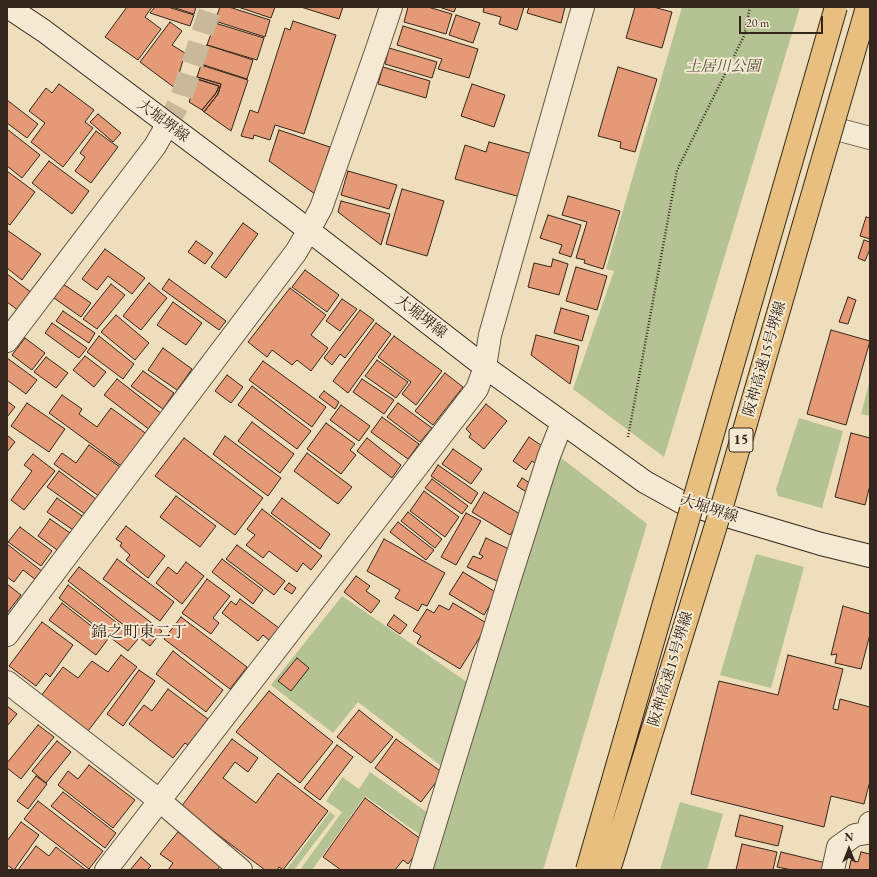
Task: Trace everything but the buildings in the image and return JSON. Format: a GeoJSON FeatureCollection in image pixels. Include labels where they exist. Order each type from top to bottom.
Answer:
{"type":"FeatureCollection","features":[{"type":"Feature","properties":{"kind":"highway","name":"阪神高速15号堺線"},"geometry":{"type":"LineString","coordinates":[[587,870],[836,7]]}},
{"type":"Feature","properties":{"kind":"highway","name":"阪神高速15号堺線"},"geometry":{"type":"LineString","coordinates":[[609,870],[724,498],[867,7]]}},
{"type":"Feature","properties":{"kind":"street","name":"大堀堺線"},"geometry":{"type":"LineString","coordinates":[[8,7],[44,31],[167,125],[310,230],[485,367],[645,482],[683,503],[821,544],[870,556]]}},
{"type":"Feature","properties":{"kind":"street"},"geometry":{"type":"LineString","coordinates":[[7,635],[292,258],[310,230],[321,208],[378,49],[391,7]]}},
{"type":"Feature","properties":{"kind":"street"},"geometry":{"type":"LineString","coordinates":[[106,870],[477,389],[485,367],[490,335],[583,7]]}},
{"type":"Feature","properties":{"kind":"street"},"geometry":{"type":"LineString","coordinates":[[578,870],[683,503],[830,7]]}},
{"type":"Feature","properties":{"kind":"street"},"geometry":{"type":"LineString","coordinates":[[619,870],[726,515],[840,130],[870,23]]}},
{"type":"Feature","properties":{"kind":"street"},"geometry":{"type":"LineString","coordinates":[[7,341],[155,146],[167,125]]}},
{"type":"Feature","properties":{"kind":"street"},"geometry":{"type":"LineString","coordinates":[[840,130],[870,138]]}},
{"type":"Feature","properties":{"kind":"street"},"geometry":{"type":"LineString","coordinates":[[421,870],[510,578],[549,456],[562,423]]}},
{"type":"Feature","properties":{"kind":"street"},"geometry":{"type":"LineString","coordinates":[[7,682],[160,801],[241,870]]}},
{"type":"Feature","properties":{"kind":"street"},"geometry":{"type":"LineString","coordinates":[[833,870],[838,847],[855,835],[867,833],[870,823]]}},
{"type":"Feature","properties":{"kind":"path"},"geometry":{"type":"LineString","coordinates":[[628,440],[677,170],[744,36],[750,7]]}},
{"type":"Feature","properties":{"kind":"green space","name":"土居川公園"},"geometry":{"type":"Polygon","coordinates":[[[682,7],[800,7],[664,457],[573,389],[614,271],[606,269],[682,7]]]}},
{"type":"Feature","properties":{"kind":"green space"},"geometry":{"type":"Polygon","coordinates":[[[870,379],[870,416],[861,414],[870,379]]]}},
{"type":"Feature","properties":{"kind":"green space"},"geometry":{"type":"Polygon","coordinates":[[[799,418],[843,431],[822,508],[778,496],[776,489],[799,418]]]}},
{"type":"Feature","properties":{"kind":"green space"},"geometry":{"type":"Polygon","coordinates":[[[560,457],[647,524],[543,870],[430,870],[554,462],[560,457]]]}},
{"type":"Feature","properties":{"kind":"green space"},"geometry":{"type":"Polygon","coordinates":[[[756,554],[804,567],[771,688],[720,675],[756,554]]]}},
{"type":"Feature","properties":{"kind":"green space"},"geometry":{"type":"Polygon","coordinates":[[[342,596],[467,682],[445,769],[358,702],[333,733],[271,685],[342,596]]]}},
{"type":"Feature","properties":{"kind":"green space"},"geometry":{"type":"Polygon","coordinates":[[[370,772],[428,813],[425,838],[365,796],[312,870],[300,870],[342,812],[326,801],[342,777],[359,789],[370,772]]]}},
{"type":"Feature","properties":{"kind":"green space"},"geometry":{"type":"Polygon","coordinates":[[[680,802],[723,814],[707,870],[660,870],[680,802]]]}},
{"type":"Feature","properties":{"kind":"green space"},"geometry":{"type":"Polygon","coordinates":[[[330,812],[335,816],[294,870],[286,870],[330,812]]]}},
{"type":"Feature","properties":{"kind":"tunnel"},"geometry":{"type":"LineString","coordinates":[[167,125],[180,101],[211,7]]}},
{"type":"Feature","properties":{"kind":"district","name":"錦之町東二丁"},"geometry":{"type":"Point","coordinates":[139,633]}}]}
